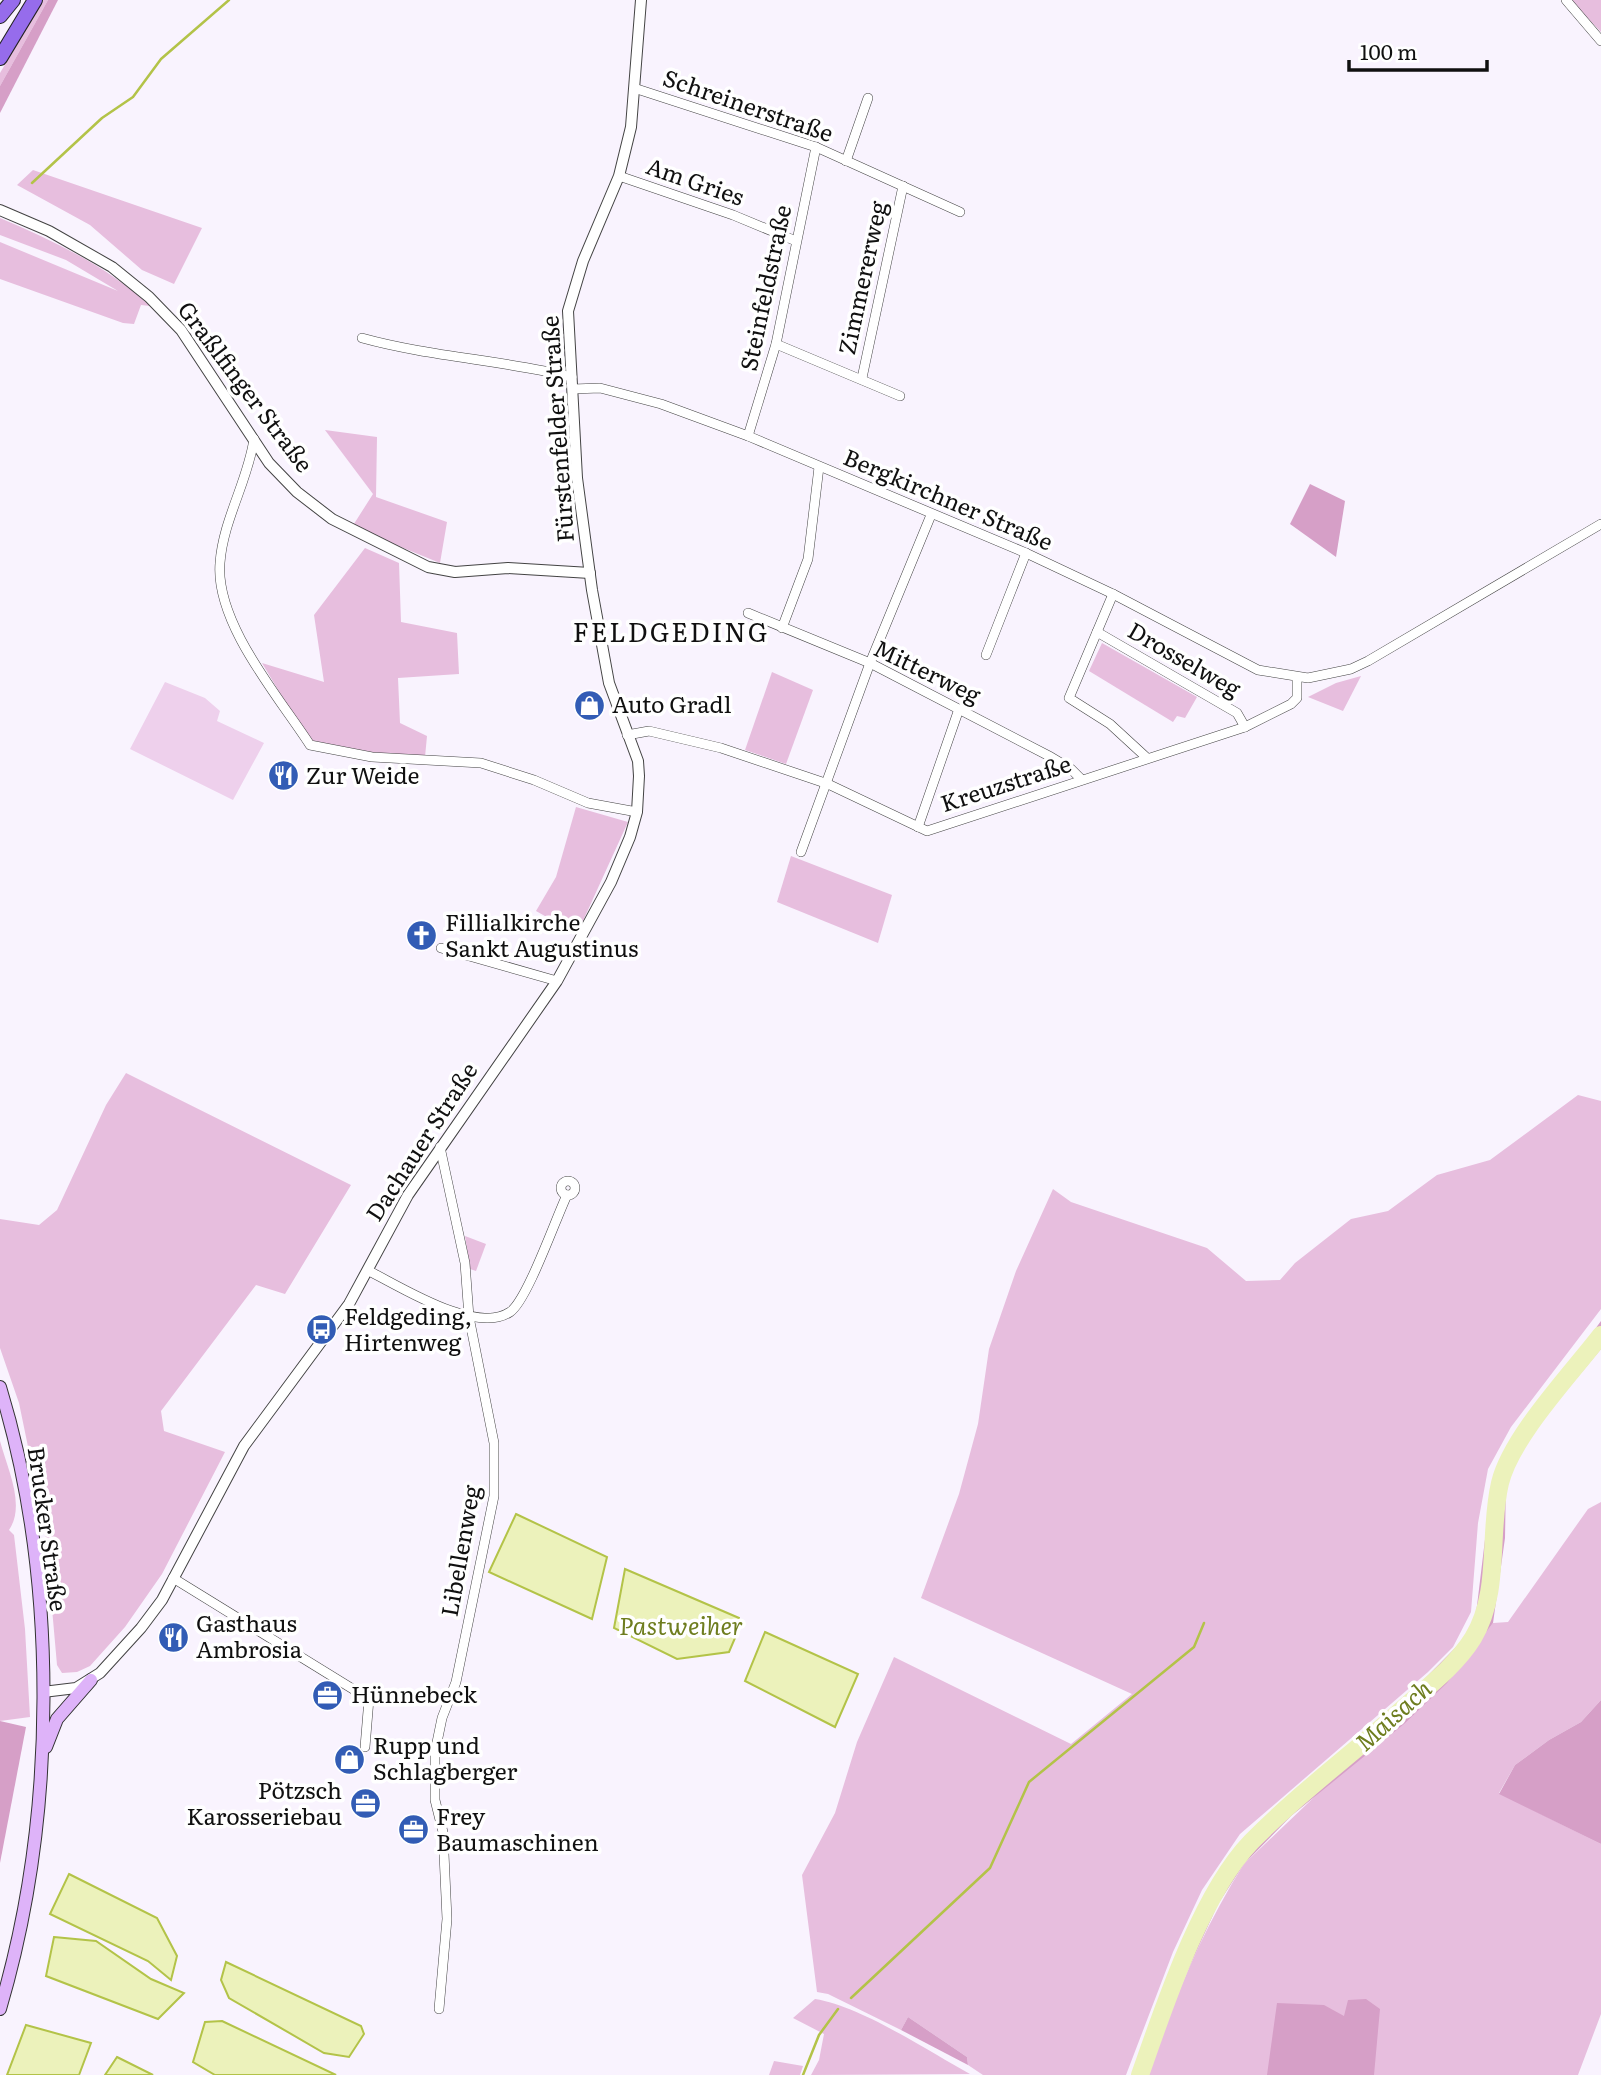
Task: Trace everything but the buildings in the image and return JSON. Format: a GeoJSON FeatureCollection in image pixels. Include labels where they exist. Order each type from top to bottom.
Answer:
{"type":"FeatureCollection","features":[{"type":"Feature","properties":{"kind":"highway"},"geometry":{"type":"LineString","coordinates":[[0,16],[13,0]]}},
{"type":"Feature","properties":{"kind":"highway"},"geometry":{"type":"LineString","coordinates":[[0,58],[35,0]]}},
{"type":"Feature","properties":{"kind":"main road","name":"Brucker Straße"},"geometry":{"type":"LineString","coordinates":[[0,1387],[19,1458],[32,1536],[43,1692],[39,1815],[29,1889],[16,1957],[0,2009]]}},
{"type":"Feature","properties":{"kind":"main road"},"geometry":{"type":"LineString","coordinates":[[41,1768],[57,1719],[91,1680]]}},
{"type":"Feature","properties":{"kind":"street","name":"Fürstenfelder Straße"},"geometry":{"type":"LineString","coordinates":[[590,573],[577,478],[568,311],[583,261],[619,176],[636,89],[642,0]]}},
{"type":"Feature","properties":{"kind":"street"},"geometry":{"type":"LineString","coordinates":[[1566,0],[1601,41]]}},
{"type":"Feature","properties":{"kind":"street","name":"Schreinerstraße"},"geometry":{"type":"LineString","coordinates":[[636,89],[816,147],[960,212]]}},
{"type":"Feature","properties":{"kind":"street","name":"Schreinerstraße"},"geometry":{"type":"LineString","coordinates":[[846,160],[868,99]]}},
{"type":"Feature","properties":{"kind":"street","name":"Steinfeldstraße"},"geometry":{"type":"LineString","coordinates":[[748,436],[776,344],[816,147]]}},
{"type":"Feature","properties":{"kind":"street","name":"Am Gries"},"geometry":{"type":"LineString","coordinates":[[619,176],[733,215],[796,241]]}},
{"type":"Feature","properties":{"kind":"street","name":"Zimmererweg"},"geometry":{"type":"LineString","coordinates":[[862,378],[902,186]]}},
{"type":"Feature","properties":{"kind":"street","name":"Graßlfinger Straße"},"geometry":{"type":"LineString","coordinates":[[0,210],[49,231],[91,255],[149,297],[181,330],[279,473],[332,519],[428,567],[455,572],[508,568],[590,573]]}},
{"type":"Feature","properties":{"kind":"street","name":"Bergkirchner Straße"},"geometry":{"type":"LineString","coordinates":[[362,338],[393,347],[533,367],[572,383],[661,404],[748,436],[1026,553],[1113,594],[1241,663],[1297,678]]}},
{"type":"Feature","properties":{"kind":"street"},"geometry":{"type":"LineString","coordinates":[[776,344],[900,396]]}},
{"type":"Feature","properties":{"kind":"street"},"geometry":{"type":"LineString","coordinates":[[254,439],[220,564],[226,604],[239,636],[310,745],[372,757],[481,763],[534,779],[588,803],[637,812]]}},
{"type":"Feature","properties":{"kind":"street"},"geometry":{"type":"LineString","coordinates":[[782,628],[808,559],[819,467]]}},
{"type":"Feature","properties":{"kind":"street"},"geometry":{"type":"LineString","coordinates":[[801,852],[828,785],[870,663],[931,515]]}},
{"type":"Feature","properties":{"kind":"street"},"geometry":{"type":"LineString","coordinates":[[1297,678],[1328,675],[1367,662],[1601,524]]}},
{"type":"Feature","properties":{"kind":"street"},"geometry":{"type":"LineString","coordinates":[[986,655],[1026,553]]}},
{"type":"Feature","properties":{"kind":"street","name":"Dachauer Straße"},"geometry":{"type":"LineString","coordinates":[[43,1692],[76,1688],[91,1680],[141,1628],[173,1578],[244,1446],[349,1304],[408,1195],[557,981],[611,882],[637,812],[638,761],[609,683],[590,573]]}},
{"type":"Feature","properties":{"kind":"street"},"geometry":{"type":"LineString","coordinates":[[1113,594],[1069,698],[1110,724],[1147,758]]}},
{"type":"Feature","properties":{"kind":"street","name":"Mitterweg"},"geometry":{"type":"LineString","coordinates":[[748,613],[870,663],[1071,769],[1081,779]]}},
{"type":"Feature","properties":{"kind":"street","name":"Drosselweg"},"geometry":{"type":"LineString","coordinates":[[1097,632],[1237,713],[1245,727]]}},
{"type":"Feature","properties":{"kind":"street","name":"Kreuzstraße"},"geometry":{"type":"LineString","coordinates":[[627,734],[649,731],[678,736],[828,785],[927,831],[1245,727],[1291,704],[1297,698],[1297,678]]}},
{"type":"Feature","properties":{"kind":"street"},"geometry":{"type":"LineString","coordinates":[[918,827],[959,709]]}},
{"type":"Feature","properties":{"kind":"street"},"geometry":{"type":"LineString","coordinates":[[441,948],[557,981]]}},
{"type":"Feature","properties":{"kind":"street","name":"Libellenweg"},"geometry":{"type":"LineString","coordinates":[[439,2009],[447,1919],[443,1832],[435,1800],[435,1752],[442,1718],[456,1682],[494,1496],[494,1443],[468,1317],[465,1263],[440,1147]]}},
{"type":"Feature","properties":{"kind":"street"},"geometry":{"type":"LineString","coordinates":[[369,1271],[456,1314],[468,1317],[499,1316],[512,1311],[523,1295],[567,1195]]}},
{"type":"Feature","properties":{"kind":"street"},"geometry":{"type":"LineString","coordinates":[[173,1578],[369,1699],[365,1747]]}},
{"type":"Feature","properties":{"kind":"shaded area"},"geometry":{"type":"Polygon","coordinates":[[[43,0],[48,0],[0,86],[0,73],[43,0]]]}},
{"type":"Feature","properties":{"kind":"shaded area"},"geometry":{"type":"Polygon","coordinates":[[[48,0],[58,0],[0,113],[0,86],[48,0]]]}},
{"type":"Feature","properties":{"kind":"shaded area"},"geometry":{"type":"Polygon","coordinates":[[[1572,0],[1601,0],[1601,32],[1574,4],[1572,0]]]}},
{"type":"Feature","properties":{"kind":"shaded area"},"geometry":{"type":"Polygon","coordinates":[[[33,170],[202,228],[174,284],[142,270],[90,225],[17,185],[33,170]]]}},
{"type":"Feature","properties":{"kind":"shaded area"},"geometry":{"type":"Polygon","coordinates":[[[0,218],[98,267],[150,306],[141,305],[134,324],[123,323],[0,279],[0,242],[118,291],[66,260],[0,235],[0,218]]]}},
{"type":"Feature","properties":{"kind":"shaded area"},"geometry":{"type":"Polygon","coordinates":[[[325,430],[377,437],[376,497],[447,522],[440,563],[352,527],[373,494],[325,430]]]}},
{"type":"Feature","properties":{"kind":"shaded area"},"geometry":{"type":"Polygon","coordinates":[[[1310,484],[1345,501],[1336,557],[1290,524],[1310,484]]]}},
{"type":"Feature","properties":{"kind":"shaded area"},"geometry":{"type":"Polygon","coordinates":[[[365,548],[399,563],[401,622],[457,633],[459,674],[398,678],[400,723],[427,736],[425,757],[370,756],[311,745],[262,663],[324,682],[314,615],[365,548]]]}},
{"type":"Feature","properties":{"kind":"shaded area"},"geometry":{"type":"Polygon","coordinates":[[[1102,643],[1197,697],[1185,718],[1177,716],[1173,722],[1089,671],[1102,643]]]}},
{"type":"Feature","properties":{"kind":"shaded area"},"geometry":{"type":"Polygon","coordinates":[[[772,672],[813,690],[786,764],[745,750],[772,672]]]}},
{"type":"Feature","properties":{"kind":"shaded area"},"geometry":{"type":"Polygon","coordinates":[[[1361,676],[1343,711],[1308,697],[1336,683],[1361,676]]]}},
{"type":"Feature","properties":{"kind":"shaded area"},"geometry":{"type":"Polygon","coordinates":[[[165,682],[205,698],[220,711],[217,721],[264,743],[233,800],[130,749],[165,682]]]}},
{"type":"Feature","properties":{"kind":"shaded area"},"geometry":{"type":"Polygon","coordinates":[[[576,807],[628,822],[577,934],[536,911],[556,877],[576,807]]]}},
{"type":"Feature","properties":{"kind":"shaded area"},"geometry":{"type":"Polygon","coordinates":[[[791,856],[892,895],[878,943],[777,902],[791,856]]]}},
{"type":"Feature","properties":{"kind":"shaded area"},"geometry":{"type":"Polygon","coordinates":[[[126,1073],[351,1185],[285,1294],[256,1285],[161,1411],[164,1431],[225,1452],[162,1574],[125,1627],[90,1666],[77,1672],[62,1673],[57,1665],[45,1529],[19,1403],[0,1348],[0,1219],[39,1225],[57,1210],[106,1105],[126,1073]]]}},
{"type":"Feature","properties":{"kind":"shaded area"},"geometry":{"type":"Polygon","coordinates":[[[1578,1095],[1601,1101],[1601,1309],[1511,1427],[1488,1469],[1478,1523],[1471,1612],[1453,1647],[1428,1672],[1240,1834],[1202,1890],[1173,1952],[1126,2075],[983,2075],[968,2065],[967,2057],[908,2017],[901,2030],[828,1994],[817,1992],[802,1875],[835,1813],[857,1742],[894,1657],[1071,1744],[1132,1694],[921,1598],[959,1494],[978,1424],[989,1349],[1016,1271],[1053,1189],[1071,1202],[1207,1248],[1246,1281],[1280,1280],[1295,1263],[1351,1219],[1388,1211],[1437,1175],[1490,1160],[1578,1095]]]}},
{"type":"Feature","properties":{"kind":"shaded area"},"geometry":{"type":"Polygon","coordinates":[[[465,1236],[486,1244],[476,1271],[470,1269],[465,1236]]]}},
{"type":"Feature","properties":{"kind":"shaded area"},"geometry":{"type":"Polygon","coordinates":[[[1601,1321],[1601,1349],[1523,1443],[1506,1479],[1505,1538],[1493,1623],[1447,1683],[1404,1724],[1291,1816],[1244,1864],[1218,1904],[1171,2007],[1147,2075],[1134,2075],[1183,1943],[1240,1844],[1379,1725],[1463,1640],[1476,1614],[1490,1498],[1505,1451],[1601,1321]]]}},
{"type":"Feature","properties":{"kind":"shaded area"},"geometry":{"type":"Polygon","coordinates":[[[0,1441],[14,1486],[16,1509],[9,1530],[14,1535],[25,1629],[30,1717],[0,1721],[0,1441]]]}},
{"type":"Feature","properties":{"kind":"shaded area"},"geometry":{"type":"Polygon","coordinates":[[[1601,1502],[1601,1700],[1581,1722],[1549,1740],[1515,1765],[1499,1793],[1601,1844],[1601,2014],[1578,2075],[1147,2075],[1190,1967],[1244,1864],[1479,1640],[1493,1623],[1508,1622],[1588,1509],[1601,1502]]]}},
{"type":"Feature","properties":{"kind":"shaded area"},"geometry":{"type":"Polygon","coordinates":[[[1601,1700],[1601,1844],[1499,1794],[1515,1765],[1549,1740],[1581,1722],[1601,1700]]]}},
{"type":"Feature","properties":{"kind":"shaded area"},"geometry":{"type":"Polygon","coordinates":[[[0,1721],[26,1727],[0,1863],[0,1721]]]}},
{"type":"Feature","properties":{"kind":"shaded area"},"geometry":{"type":"Polygon","coordinates":[[[815,1999],[853,2010],[970,2074],[811,2075],[819,2060],[824,2034],[793,2018],[815,1999]]]}},
{"type":"Feature","properties":{"kind":"shaded area"},"geometry":{"type":"Polygon","coordinates":[[[1366,1999],[1380,2009],[1374,2075],[1267,2075],[1277,2003],[1324,2005],[1344,2016],[1348,2000],[1366,1999]]]}},
{"type":"Feature","properties":{"kind":"shaded area"},"geometry":{"type":"Polygon","coordinates":[[[908,2017],[967,2057],[968,2065],[901,2030],[908,2017]]]}},
{"type":"Feature","properties":{"kind":"shaded area"},"geometry":{"type":"Polygon","coordinates":[[[774,2061],[803,2066],[800,2075],[769,2075],[774,2061]]]}},
{"type":"Feature","properties":{"kind":"water"},"geometry":{"type":"Polygon","coordinates":[[[516,1514],[607,1557],[592,1619],[489,1572],[516,1514]]]}},
{"type":"Feature","properties":{"kind":"water","name":"Pastweiher"},"geometry":{"type":"Polygon","coordinates":[[[625,1569],[739,1618],[738,1631],[729,1652],[677,1659],[614,1628],[625,1569]]]}},
{"type":"Feature","properties":{"kind":"water"},"geometry":{"type":"Polygon","coordinates":[[[765,1632],[858,1674],[835,1727],[745,1681],[765,1632]]]}},
{"type":"Feature","properties":{"kind":"water"},"geometry":{"type":"Polygon","coordinates":[[[69,1874],[157,1918],[177,1956],[171,1980],[148,1961],[50,1914],[69,1874]]]}},
{"type":"Feature","properties":{"kind":"water"},"geometry":{"type":"Polygon","coordinates":[[[54,1937],[96,1941],[151,1979],[184,1993],[158,2019],[46,1976],[54,1937]]]}},
{"type":"Feature","properties":{"kind":"water"},"geometry":{"type":"Polygon","coordinates":[[[226,1962],[361,2026],[364,2034],[349,2057],[324,2053],[229,1998],[221,1980],[226,1962]]]}},
{"type":"Feature","properties":{"kind":"water"},"geometry":{"type":"Polygon","coordinates":[[[222,2021],[336,2075],[215,2075],[193,2062],[205,2022],[222,2021]]]}},
{"type":"Feature","properties":{"kind":"water"},"geometry":{"type":"Polygon","coordinates":[[[26,2025],[91,2043],[79,2075],[7,2075],[26,2025]]]}},
{"type":"Feature","properties":{"kind":"water"},"geometry":{"type":"Polygon","coordinates":[[[117,2057],[153,2075],[105,2075],[117,2057]]]}},
{"type":"Feature","properties":{"kind":"waterway"},"geometry":{"type":"LineString","coordinates":[[32,183],[102,118],[133,97],[161,59],[229,0]]}},
{"type":"Feature","properties":{"kind":"waterway","name":"Maisach"},"geometry":{"type":"LineString","coordinates":[[1140,2075],[1186,1952],[1216,1891],[1233,1864],[1251,1842],[1288,1807],[1442,1674],[1473,1638],[1482,1620],[1491,1582],[1497,1502],[1506,1465],[1529,1426],[1601,1335]]}},
{"type":"Feature","properties":{"kind":"waterway"},"geometry":{"type":"LineString","coordinates":[[851,1998],[990,1868],[1029,1782],[1194,1647],[1204,1623]]}},
{"type":"Feature","properties":{"kind":"waterway"},"geometry":{"type":"LineString","coordinates":[[803,2075],[819,2035],[838,2009]]}},
{"type":"Feature","properties":{"kind":"place","name":"Auto Gradl"},"geometry":{"type":"Point","coordinates":[589,705]}},
{"type":"Feature","properties":{"kind":"place","name":"Zur Weide"},"geometry":{"type":"Point","coordinates":[283,776]}},
{"type":"Feature","properties":{"kind":"place","name":"Fillialkirche Sankt Augustinus"},"geometry":{"type":"Point","coordinates":[422,936]}},
{"type":"Feature","properties":{"kind":"place","name":"Feldgeding, Hirtenweg"},"geometry":{"type":"Point","coordinates":[321,1330]}},
{"type":"Feature","properties":{"kind":"place","name":"Gasthaus Ambrosia"},"geometry":{"type":"Point","coordinates":[173,1637]}},
{"type":"Feature","properties":{"kind":"place","name":"Hünnebeck"},"geometry":{"type":"Point","coordinates":[328,1695]}},
{"type":"Feature","properties":{"kind":"place","name":"Rupp und Schlagberger"},"geometry":{"type":"Point","coordinates":[350,1759]}},
{"type":"Feature","properties":{"kind":"place","name":"Pötzsch Karosseriebau"},"geometry":{"type":"Point","coordinates":[365,1804]}},
{"type":"Feature","properties":{"kind":"place","name":"Frey Baumaschinen"},"geometry":{"type":"Point","coordinates":[413,1830]}},
{"type":"Feature","properties":{"kind":"district","name":"FELDGEDING"},"geometry":{"type":"Point","coordinates":[671,633]}}]}
